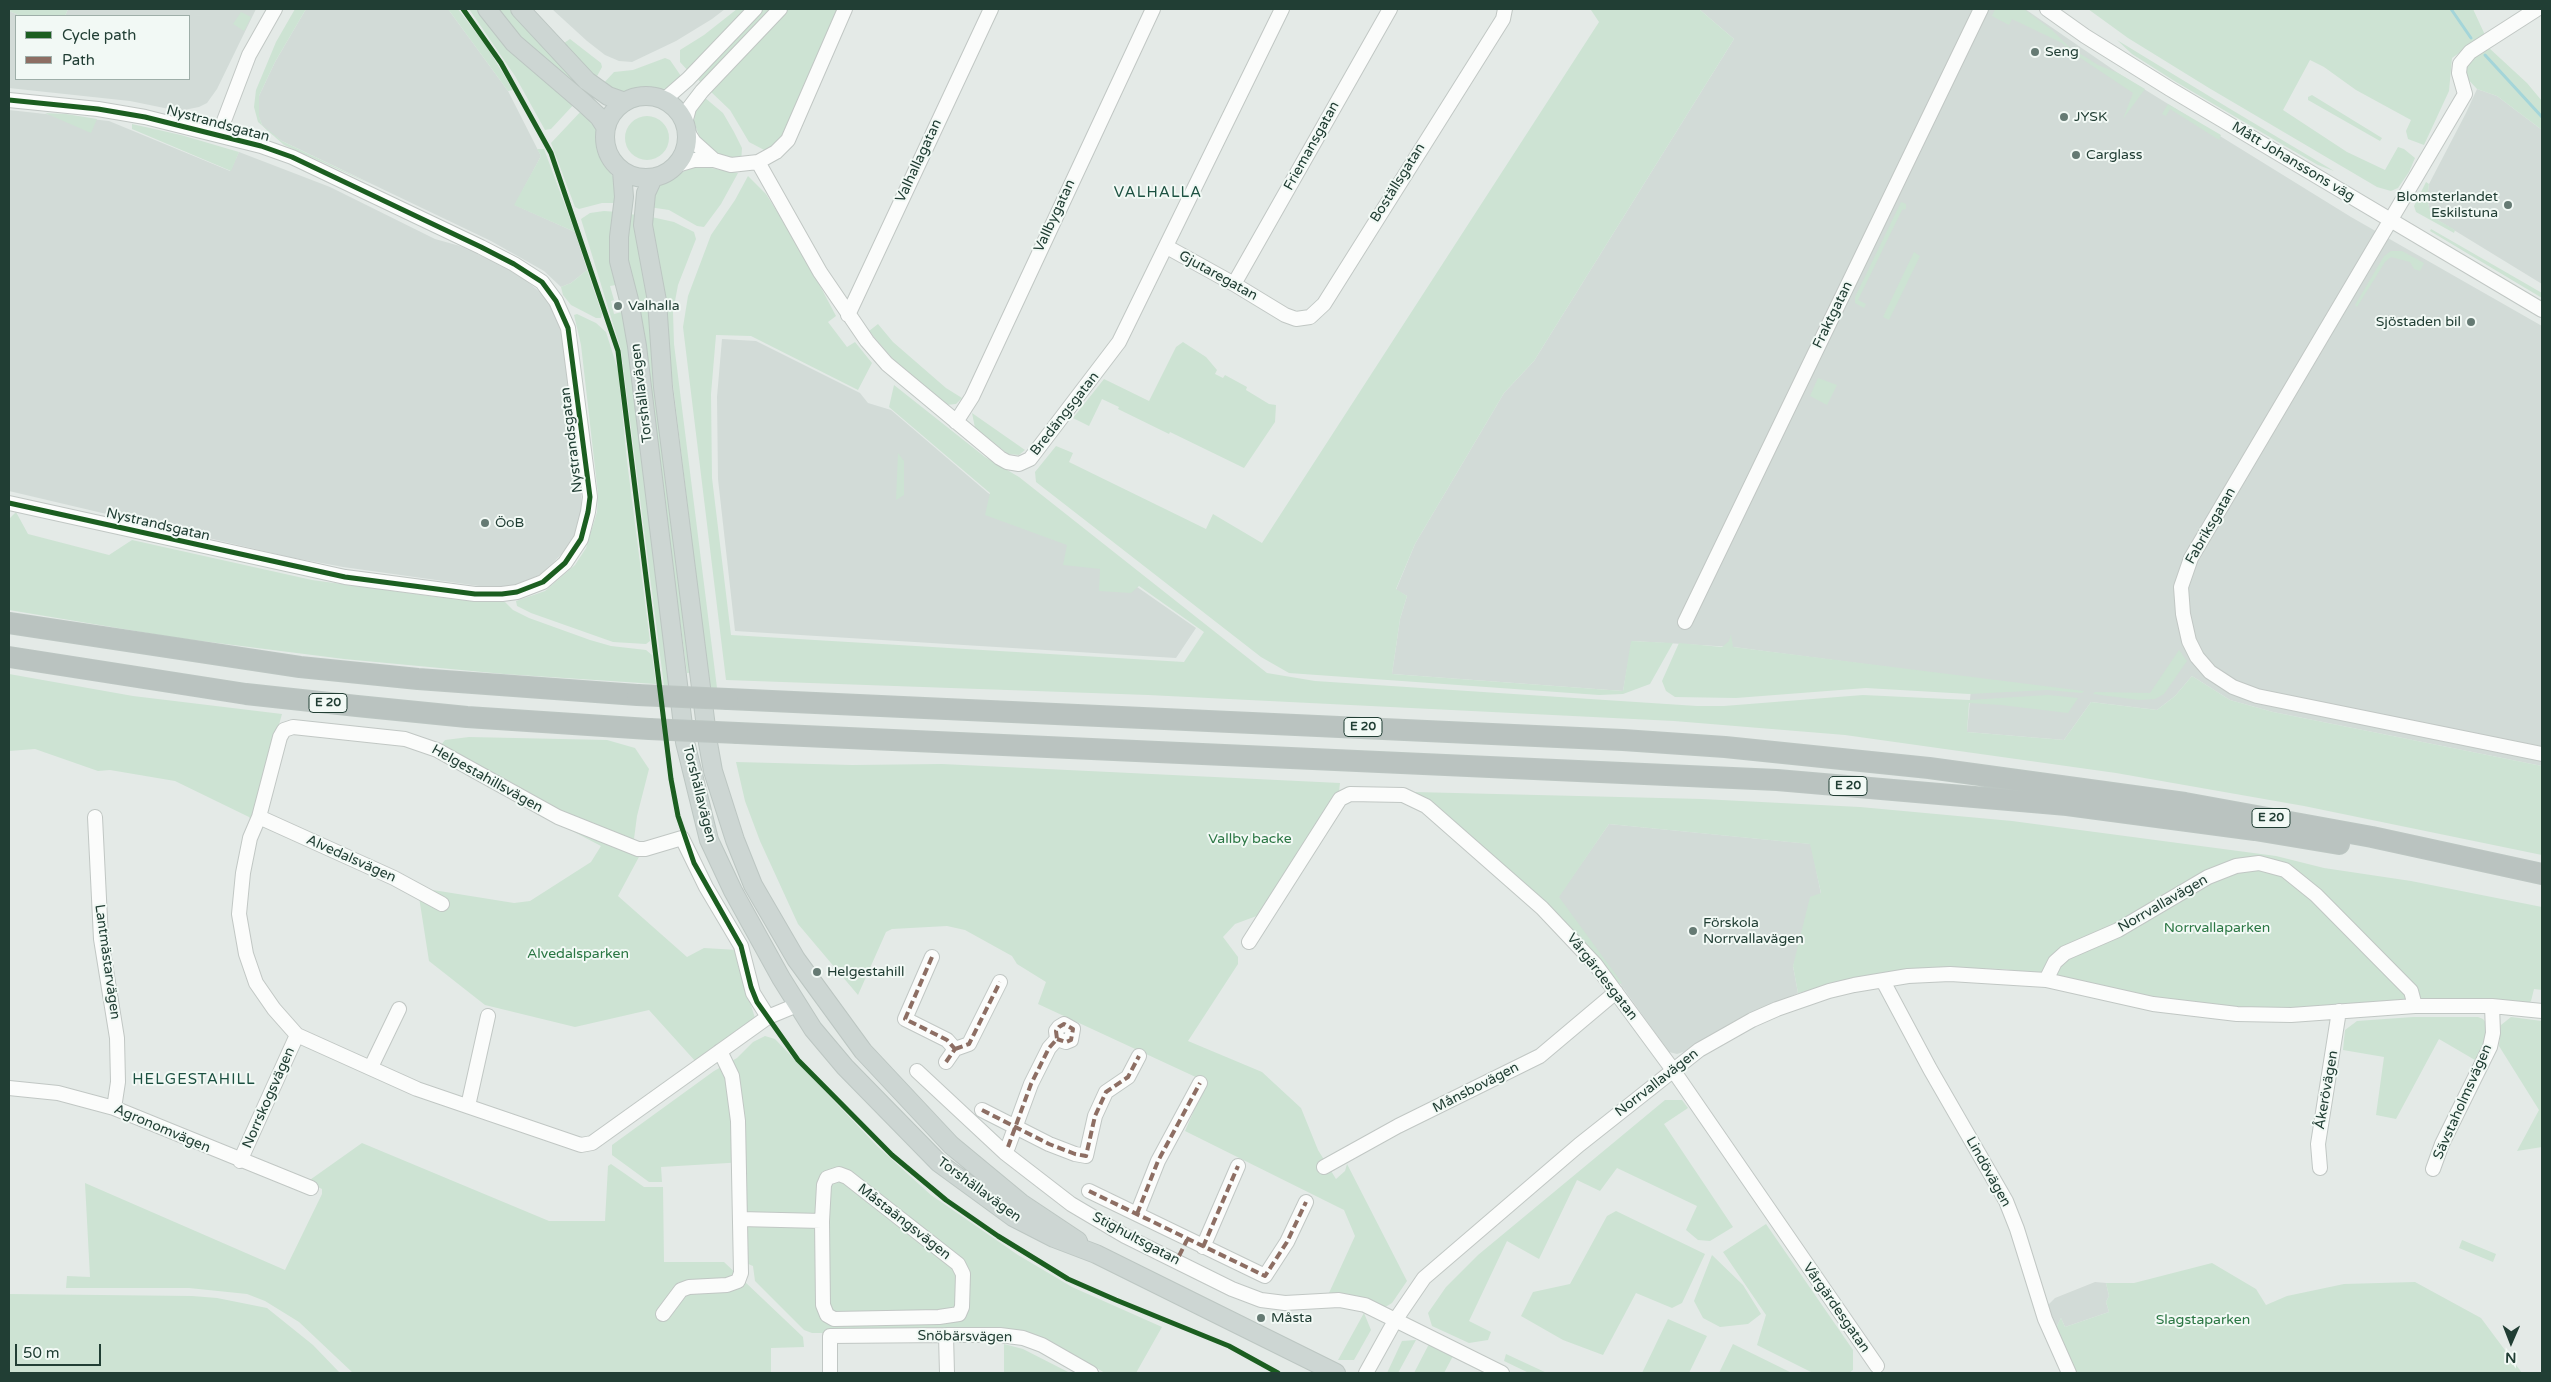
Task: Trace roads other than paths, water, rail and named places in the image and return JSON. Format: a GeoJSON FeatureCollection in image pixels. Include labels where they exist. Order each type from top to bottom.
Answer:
{"type":"FeatureCollection","features":[{"type":"Feature","properties":{"kind":"highway","name":"E 20"},"geometry":{"type":"LineString","coordinates":[[9,623],[246,661],[418,679],[638,695],[1623,740],[1910,766],[2264,817],[2380,838],[2542,874]]}},
{"type":"Feature","properties":{"kind":"highway","name":"E 20"},"geometry":{"type":"LineString","coordinates":[[9,657],[141,679],[348,705],[467,717],[649,729],[1777,780],[1985,797],[2068,805],[2255,830],[2448,864],[2542,885]]}},
{"type":"Feature","properties":{"kind":"main road"},"geometry":{"type":"LineString","coordinates":[[487,9],[514,43],[584,103],[599,117],[606,128]]}},
{"type":"Feature","properties":{"kind":"main road"},"geometry":{"type":"LineString","coordinates":[[520,9],[587,81],[608,96],[624,102]]}},
{"type":"Feature","properties":{"kind":"main road"},"geometry":{"type":"LineString","coordinates":[[648,96],[664,100],[677,109],[686,127],[687,147],[677,165],[668,173],[653,178],[636,178],[622,171],[607,152],[606,128],[612,113],[624,102],[648,96]]}},
{"type":"Feature","properties":{"kind":"main road","name":"Torshällavägen"},"geometry":{"type":"LineString","coordinates":[[622,171],[624,197],[619,237],[619,262],[629,300],[637,346],[685,742],[709,840],[733,891],[797,1005],[813,1029],[846,1068],[939,1163],[1013,1217],[1054,1238],[1096,1254],[1336,1373]]}},
{"type":"Feature","properties":{"kind":"main road","name":"Torshällavägen"},"geometry":{"type":"LineString","coordinates":[[653,178],[646,193],[643,225],[656,301],[665,397],[713,771],[735,840],[754,885],[796,959],[863,1051],[951,1145],[1021,1202],[1096,1254]]}},
{"type":"Feature","properties":{"kind":"main road"},"geometry":{"type":"LineString","coordinates":[[797,1005],[817,989]]}},
{"type":"Feature","properties":{"kind":"street","name":"Nystrandsgatan"},"geometry":{"type":"LineString","coordinates":[[219,134],[249,55],[276,9]]}},
{"type":"Feature","properties":{"kind":"street"},"geometry":{"type":"LineString","coordinates":[[664,100],[688,79],[754,9]]}},
{"type":"Feature","properties":{"kind":"street"},"geometry":{"type":"LineString","coordinates":[[714,160],[694,142],[686,127],[689,108],[702,91],[780,9]]}},
{"type":"Feature","properties":{"kind":"street"},"geometry":{"type":"LineString","coordinates":[[677,165],[694,160],[714,160],[731,165],[758,162],[776,152],[788,140],[845,9]]}},
{"type":"Feature","properties":{"kind":"street","name":"Valhallagatan"},"geometry":{"type":"LineString","coordinates":[[848,314],[991,9]]}},
{"type":"Feature","properties":{"kind":"street","name":"Vallbygatan"},"geometry":{"type":"LineString","coordinates":[[956,422],[972,396],[1152,9]]}},
{"type":"Feature","properties":{"kind":"street","name":"Bredängsgatan"},"geometry":{"type":"LineString","coordinates":[[758,162],[820,272],[848,314],[887,364],[1007,462],[1020,464],[1030,459],[1119,342],[1282,9]]}},
{"type":"Feature","properties":{"kind":"street","name":"Friemansgatan"},"geometry":{"type":"LineString","coordinates":[[1234,284],[1390,9]]}},
{"type":"Feature","properties":{"kind":"street","name":"Boställsgatan"},"geometry":{"type":"LineString","coordinates":[[1270,306],[1296,319],[1310,317],[1318,312],[1503,19],[1505,9]]}},
{"type":"Feature","properties":{"kind":"street","name":"Fraktgatan"},"geometry":{"type":"LineString","coordinates":[[1685,622],[1980,9]]}},
{"type":"Feature","properties":{"kind":"street","name":"Mått Johanssons väg"},"geometry":{"type":"LineString","coordinates":[[2047,9],[2085,36],[2170,89],[2542,310]]}},
{"type":"Feature","properties":{"kind":"street","name":"Fabriksgatan"},"geometry":{"type":"LineString","coordinates":[[2537,9],[2470,52],[2460,64],[2459,73],[2465,94],[2191,558],[2182,587],[2185,627],[2198,657],[2210,672],[2233,687],[2246,693],[2542,754]]}},
{"type":"Feature","properties":{"kind":"street","name":"Nystrandsgatan"},"geometry":{"type":"LineString","coordinates":[[9,100],[107,110],[219,134],[292,157],[514,264],[549,289],[561,310],[571,341],[590,497],[585,526],[574,551],[555,573],[532,587],[517,592],[475,594],[335,576],[9,503]]}},
{"type":"Feature","properties":{"kind":"street","name":"Gjutaregatan"},"geometry":{"type":"LineString","coordinates":[[1166,247],[1270,306]]}},
{"type":"Feature","properties":{"kind":"street","name":"Helgestahillsvägen"},"geometry":{"type":"LineString","coordinates":[[768,1017],[753,993],[741,946],[706,887],[682,838],[645,849],[638,849],[558,818],[428,746],[405,739],[293,727],[284,730],[280,737],[260,817],[250,838],[243,874],[240,914],[242,934],[256,983],[286,1024],[297,1035],[417,1089],[581,1145],[592,1143],[768,1017],[797,1005]]}},
{"type":"Feature","properties":{"kind":"street","name":"Vårgärdesgatan"},"geometry":{"type":"LineString","coordinates":[[1250,942],[1340,799],[1350,794],[1403,795],[1426,806],[1542,908],[1588,957],[1673,1070],[1877,1366]]}},
{"type":"Feature","properties":{"kind":"street","name":"Lantmästarvägen"},"geometry":{"type":"LineString","coordinates":[[95,817],[100,931],[118,1038],[118,1082],[114,1108]]}},
{"type":"Feature","properties":{"kind":"street","name":"Alvedalsvägen"},"geometry":{"type":"LineString","coordinates":[[260,817],[394,878],[442,904]]}},
{"type":"Feature","properties":{"kind":"street","name":"Norrvallavägen"},"geometry":{"type":"LineString","coordinates":[[2046,980],[2055,962],[2065,953],[2118,930],[2208,877],[2236,866],[2259,863],[2285,870],[2316,895],[2411,990],[2415,1006]]}},
{"type":"Feature","properties":{"kind":"street"},"geometry":{"type":"LineString","coordinates":[[932,957],[905,1019],[947,1040],[955,1049]]}},
{"type":"Feature","properties":{"kind":"street","name":"Norrvallavägen"},"geometry":{"type":"LineString","coordinates":[[1366,1373],[1396,1320],[1424,1278],[1447,1256],[1579,1145],[1699,1050],[1777,1008],[1854,985],[1908,976],[1950,974],[2046,980],[2153,1004],[2197,1010],[2272,1015],[2415,1006],[2492,1006],[2542,1011]]}},
{"type":"Feature","properties":{"kind":"street","name":"Lindövägen"},"geometry":{"type":"LineString","coordinates":[[1884,981],[1930,1069],[2006,1201],[2018,1230],[2045,1319],[2069,1373]]}},
{"type":"Feature","properties":{"kind":"street"},"geometry":{"type":"LineString","coordinates":[[946,1062],[955,1049],[969,1044],[1000,982]]}},
{"type":"Feature","properties":{"kind":"street","name":"Månsbovägen"},"geometry":{"type":"LineString","coordinates":[[1324,1167],[1398,1126],[1540,1056],[1616,992]]}},
{"type":"Feature","properties":{"kind":"street","name":"Sävstaholmsvägen"},"geometry":{"type":"LineString","coordinates":[[2433,1169],[2442,1144],[2490,1047],[2493,1033],[2492,1006]]}},
{"type":"Feature","properties":{"kind":"street"},"geometry":{"type":"LineString","coordinates":[[370,1067],[399,1009]]}},
{"type":"Feature","properties":{"kind":"street","name":"Åkerövägen"},"geometry":{"type":"LineString","coordinates":[[2320,1168],[2318,1144],[2339,1011]]}},
{"type":"Feature","properties":{"kind":"street"},"geometry":{"type":"LineString","coordinates":[[468,1106],[488,1016]]}},
{"type":"Feature","properties":{"kind":"street","name":"Norrskogsvägen"},"geometry":{"type":"LineString","coordinates":[[240,1161],[297,1035]]}},
{"type":"Feature","properties":{"kind":"street"},"geometry":{"type":"LineString","coordinates":[[1008,1147],[1031,1084],[1049,1048],[1057,1038]]}},
{"type":"Feature","properties":{"kind":"street"},"geometry":{"type":"LineString","coordinates":[[663,1314],[681,1290],[689,1287],[727,1285],[738,1281],[741,1273],[738,1121],[732,1076],[720,1051]]}},
{"type":"Feature","properties":{"kind":"street"},"geometry":{"type":"LineString","coordinates":[[982,1110],[1058,1147],[1086,1156],[1095,1116],[1106,1092],[1128,1077],[1139,1056]]}},
{"type":"Feature","properties":{"kind":"street","name":"Stighultsgatan"},"geometry":{"type":"LineString","coordinates":[[916,1071],[1005,1153],[1071,1204],[1125,1236],[1232,1289],[1261,1300],[1285,1303],[1349,1300],[1396,1320],[1502,1373]]}},
{"type":"Feature","properties":{"kind":"street"},"geometry":{"type":"LineString","coordinates":[[1137,1214],[1158,1161],[1200,1083]]}},
{"type":"Feature","properties":{"kind":"street","name":"Agronomvägen"},"geometry":{"type":"LineString","coordinates":[[9,1088],[58,1093],[114,1108],[240,1161],[311,1188]]}},
{"type":"Feature","properties":{"kind":"street"},"geometry":{"type":"LineString","coordinates":[[1203,1247],[1238,1166]]}},
{"type":"Feature","properties":{"kind":"street","name":"Måstaängsvägen"},"geometry":{"type":"LineString","coordinates":[[838,1174],[847,1177],[958,1264],[962,1274],[962,1307],[959,1314],[939,1317],[834,1319],[827,1315],[823,1305],[822,1221],[824,1185],[827,1178],[838,1174]]}},
{"type":"Feature","properties":{"kind":"street"},"geometry":{"type":"LineString","coordinates":[[1090,1191],[1187,1240],[1265,1276],[1287,1242],[1306,1202]]}},
{"type":"Feature","properties":{"kind":"street"},"geometry":{"type":"LineString","coordinates":[[740,1219],[822,1221]]}},
{"type":"Feature","properties":{"kind":"street"},"geometry":{"type":"LineString","coordinates":[[1179,1256],[1187,1240]]}},
{"type":"Feature","properties":{"kind":"street"},"geometry":{"type":"LineString","coordinates":[[946,1335],[947,1373]]}},
{"type":"Feature","properties":{"kind":"street","name":"Snöbärsvägen"},"geometry":{"type":"LineString","coordinates":[[830,1373],[830,1336],[946,1335],[1000,1335],[1023,1338],[1042,1345],[1091,1373]]}},
{"type":"Feature","properties":{"kind":"waterway"},"geometry":{"type":"LineString","coordinates":[[2451,9],[2471,38]]}},
{"type":"Feature","properties":{"kind":"waterway"},"geometry":{"type":"LineString","coordinates":[[2485,55],[2542,117]]}},
{"type":"Feature","properties":{"kind":"place","name":"Seng"},"geometry":{"type":"Point","coordinates":[2035,52]}},
{"type":"Feature","properties":{"kind":"place","name":"JYSK"},"geometry":{"type":"Point","coordinates":[2064,117]}},
{"type":"Feature","properties":{"kind":"place","name":"Carglass"},"geometry":{"type":"Point","coordinates":[2076,155]}},
{"type":"Feature","properties":{"kind":"place","name":"Blomsterlandet Eskilstuna"},"geometry":{"type":"Point","coordinates":[2508,205]}},
{"type":"Feature","properties":{"kind":"place","name":"Valhalla"},"geometry":{"type":"Point","coordinates":[618,306]}},
{"type":"Feature","properties":{"kind":"place","name":"Sjöstaden bil"},"geometry":{"type":"Point","coordinates":[2471,322]}},
{"type":"Feature","properties":{"kind":"place","name":"ÖoB"},"geometry":{"type":"Point","coordinates":[485,523]}},
{"type":"Feature","properties":{"kind":"place","name":"Förskola Norrvallavägen"},"geometry":{"type":"Point","coordinates":[1693,931]}},
{"type":"Feature","properties":{"kind":"place","name":"Helgestahill"},"geometry":{"type":"Point","coordinates":[817,972]}},
{"type":"Feature","properties":{"kind":"place","name":"Måsta"},"geometry":{"type":"Point","coordinates":[1261,1318]}},
{"type":"Feature","properties":{"kind":"district","name":"VALHALLA"},"geometry":{"type":"Point","coordinates":[1158,193]}},
{"type":"Feature","properties":{"kind":"district","name":"HELGESTAHILL"},"geometry":{"type":"Point","coordinates":[194,1080]}},
{"type":"Feature","properties":{"kind":"park label","name":"Vallby backe"},"geometry":{"type":"Point","coordinates":[1250,839]}},
{"type":"Feature","properties":{"kind":"park label","name":"Norrvallaparken"},"geometry":{"type":"Point","coordinates":[2217,928]}},
{"type":"Feature","properties":{"kind":"park label","name":"Alvedalsparken"},"geometry":{"type":"Point","coordinates":[578,954]}},
{"type":"Feature","properties":{"kind":"park label","name":"Slagstaparken"},"geometry":{"type":"Point","coordinates":[2203,1320]}}]}
